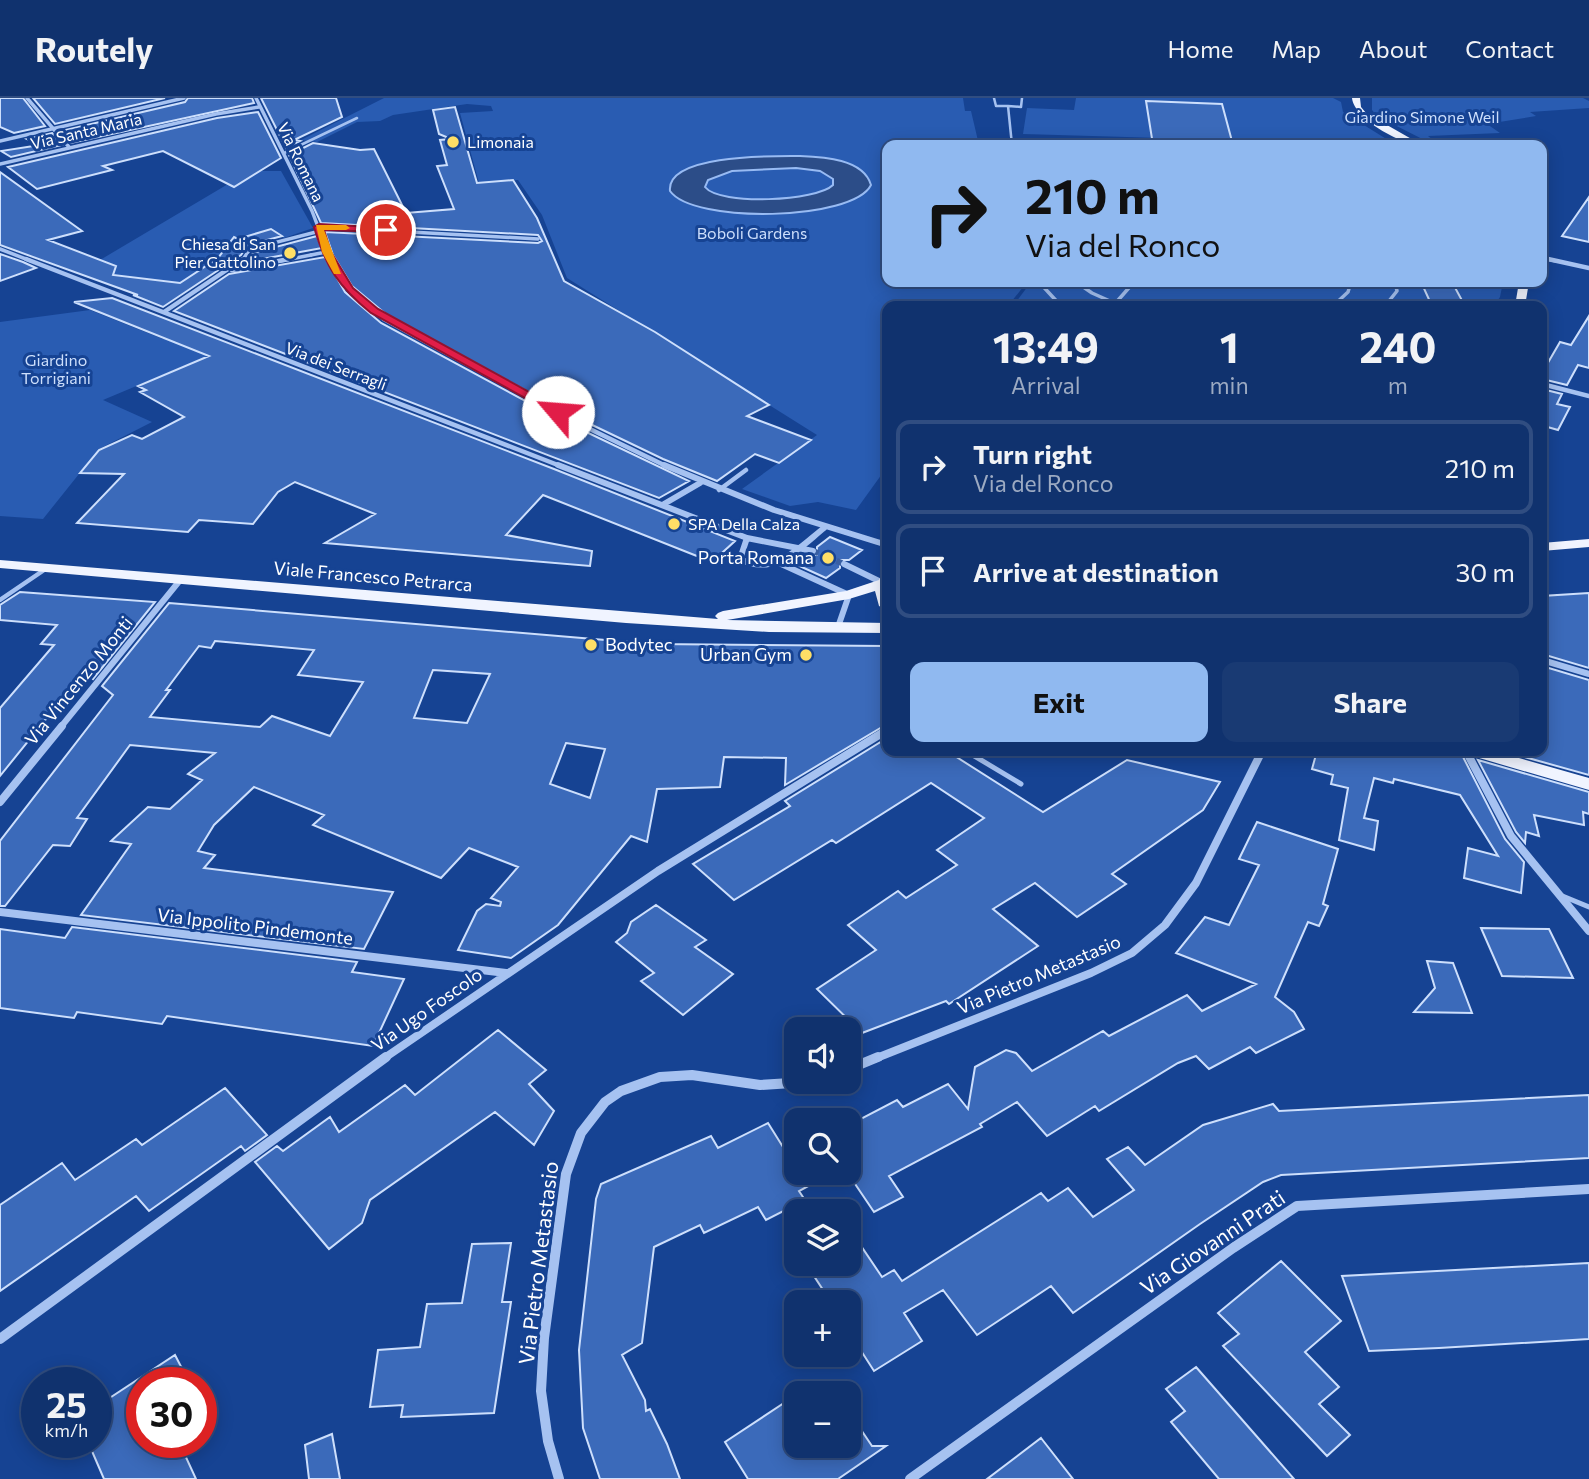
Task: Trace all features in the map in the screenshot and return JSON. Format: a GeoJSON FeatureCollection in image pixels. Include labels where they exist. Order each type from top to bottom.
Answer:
{"type":"FeatureCollection","features":[{"type":"Feature","properties":{"kind":"main road"},"geometry":{"type":"LineString","coordinates":[[1353,99],[1363,115],[1408,140]]}},
{"type":"Feature","properties":{"kind":"main road"},"geometry":{"type":"LineString","coordinates":[[1547,547],[1589,543]]}},
{"type":"Feature","properties":{"kind":"main road","name":"Viale Francesco Petrarca"},"geometry":{"type":"LineString","coordinates":[[0,564],[468,606],[769,627],[882,628]]}},
{"type":"Feature","properties":{"kind":"main road","name":"Viale Francesco Petrarca"},"geometry":{"type":"LineString","coordinates":[[695,621],[849,595],[882,581]]}},
{"type":"Feature","properties":{"kind":"main road"},"geometry":{"type":"LineString","coordinates":[[1492,756],[1589,784]]}},
{"type":"Feature","properties":{"kind":"street"},"geometry":{"type":"LineString","coordinates":[[27,98],[69,148]]}},
{"type":"Feature","properties":{"kind":"street"},"geometry":{"type":"LineString","coordinates":[[0,141],[184,98]]}},
{"type":"Feature","properties":{"kind":"street","name":"Via Romana"},"geometry":{"type":"LineString","coordinates":[[256,98],[319,229],[326,252],[349,290],[375,311],[489,377],[700,482],[824,528],[882,544]]}},
{"type":"Feature","properties":{"kind":"street","name":"Via Santa Maria"},"geometry":{"type":"LineString","coordinates":[[0,164],[216,114],[260,107]]}},
{"type":"Feature","properties":{"kind":"street"},"geometry":{"type":"LineString","coordinates":[[164,312],[245,259],[250,249],[319,229],[538,239]]}},
{"type":"Feature","properties":{"kind":"street","name":"Via dei Serragli"},"geometry":{"type":"LineString","coordinates":[[0,249],[747,538],[813,551]]}},
{"type":"Feature","properties":{"kind":"street"},"geometry":{"type":"LineString","coordinates":[[228,271],[326,252]]}},
{"type":"Feature","properties":{"kind":"street"},"geometry":{"type":"LineString","coordinates":[[1547,259],[1589,268]]}},
{"type":"Feature","properties":{"kind":"street"},"geometry":{"type":"LineString","coordinates":[[1547,385],[1589,396]]}},
{"type":"Feature","properties":{"kind":"street"},"geometry":{"type":"LineString","coordinates":[[664,505],[700,482]]}},
{"type":"Feature","properties":{"kind":"street"},"geometry":{"type":"LineString","coordinates":[[747,538],[740,555],[742,561],[762,566],[779,563],[824,528]]}},
{"type":"Feature","properties":{"kind":"street"},"geometry":{"type":"LineString","coordinates":[[779,563],[849,595],[838,627]]}},
{"type":"Feature","properties":{"kind":"street"},"geometry":{"type":"LineString","coordinates":[[844,564],[882,579]]}},
{"type":"Feature","properties":{"kind":"street","name":"Via Vincenzo Monti"},"geometry":{"type":"LineString","coordinates":[[0,803],[181,579]]}},
{"type":"Feature","properties":{"kind":"street"},"geometry":{"type":"LineString","coordinates":[[1547,661],[1589,674]]}},
{"type":"Feature","properties":{"kind":"street","name":"Via Ugo Foscolo"},"geometry":{"type":"LineString","coordinates":[[0,1339],[283,1130],[507,973],[795,784],[882,733]]}},
{"type":"Feature","properties":{"kind":"street","name":"Via Pietro Metastasio"},"geometry":{"type":"LineString","coordinates":[[861,1064],[1091,973],[1132,953],[1165,925],[1191,891],[1259,756]]}},
{"type":"Feature","properties":{"kind":"street"},"geometry":{"type":"LineString","coordinates":[[1469,756],[1511,836],[1589,931]]}},
{"type":"Feature","properties":{"kind":"street","name":"Via Ippolito Pindemonte"},"geometry":{"type":"LineString","coordinates":[[0,912],[507,973]]}},
{"type":"Feature","properties":{"kind":"street","name":"Via Pietro Metastasio"},"geometry":{"type":"LineString","coordinates":[[559,1479],[548,1441],[541,1391],[544,1338],[566,1174],[572,1149],[581,1129],[608,1099],[624,1089],[653,1079],[684,1074],[753,1085],[784,1085]]}},
{"type":"Feature","properties":{"kind":"street","name":"Via Giovanni Prati"},"geometry":{"type":"LineString","coordinates":[[910,1479],[1233,1248],[1297,1206],[1589,1189]]}},
{"type":"Feature","properties":{"kind":"lane"},"geometry":{"type":"LineString","coordinates":[[994,98],[996,106],[1021,107],[1022,98]]}},
{"type":"Feature","properties":{"kind":"lane"},"geometry":{"type":"LineString","coordinates":[[1009,106],[1012,140]]}},
{"type":"Feature","properties":{"kind":"lane"},"geometry":{"type":"LineString","coordinates":[[284,153],[357,118]]}},
{"type":"Feature","properties":{"kind":"lane"},"geometry":{"type":"LineString","coordinates":[[1044,287],[1057,301]]}},
{"type":"Feature","properties":{"kind":"lane"},"geometry":{"type":"LineString","coordinates":[[1084,287],[1107,301]]}},
{"type":"Feature","properties":{"kind":"lane"},"geometry":{"type":"LineString","coordinates":[[1117,301],[1130,287]]}},
{"type":"Feature","properties":{"kind":"lane"},"geometry":{"type":"LineString","coordinates":[[1338,301],[1350,287]]}},
{"type":"Feature","properties":{"kind":"lane"},"geometry":{"type":"LineString","coordinates":[[719,489],[746,470]]}},
{"type":"Feature","properties":{"kind":"lane"},"geometry":{"type":"LineString","coordinates":[[0,600],[47,568]]}},
{"type":"Feature","properties":{"kind":"lane"},"geometry":{"type":"LineString","coordinates":[[973,756],[1021,784]]}},
{"type":"Feature","properties":{"kind":"lane"},"geometry":{"type":"LineString","coordinates":[[1560,895],[1589,907]]}},
{"type":"Feature","properties":{"kind":"green space","name":"Boboli Gardens"},"geometry":{"type":"Polygon","coordinates":[[[384,98],[963,98],[965,111],[971,111],[978,140],[882,140],[882,287],[1023,287],[1012,301],[882,301],[882,474],[856,510],[818,502],[790,506],[742,489],[817,435],[567,278],[542,215],[518,180],[479,183],[460,113],[493,111],[491,106],[467,104],[393,115],[380,121],[357,122],[317,142],[301,140],[384,98]]]}},
{"type":"Feature","properties":{"kind":"green space"},"geometry":{"type":"Polygon","coordinates":[[[1076,98],[1333,98],[1341,102],[1343,112],[1388,140],[1226,140],[1023,134],[1027,108],[1074,110],[1076,98]]]}},
{"type":"Feature","properties":{"kind":"green space","name":"Giardino Simone Weil"},"geometry":{"type":"Polygon","coordinates":[[[1372,98],[1583,98],[1589,101],[1589,108],[1530,112],[1536,116],[1487,124],[1500,133],[1428,136],[1433,140],[1424,140],[1377,116],[1372,110],[1372,98]]]}},
{"type":"Feature","properties":{"kind":"green space"},"geometry":{"type":"Polygon","coordinates":[[[250,171],[281,171],[313,228],[284,238],[270,229],[231,241],[218,258],[168,291],[158,280],[143,278],[125,291],[69,270],[100,260],[250,171]]]}},
{"type":"Feature","properties":{"kind":"green space"},"geometry":{"type":"Polygon","coordinates":[[[1027,287],[1502,287],[1497,301],[1017,301],[1027,287]]]}},
{"type":"Feature","properties":{"kind":"green space","name":"Giardino Torrigiani"},"geometry":{"type":"Polygon","coordinates":[[[90,310],[163,339],[187,329],[234,345],[103,400],[152,422],[99,449],[43,519],[0,516],[0,322],[90,310]]]}},
{"type":"Feature","properties":{"kind":"shaded area"},"geometry":{"type":"Polygon","coordinates":[[[745,157],[829,158],[850,164],[867,176],[871,185],[858,197],[835,206],[772,214],[709,209],[685,202],[670,191],[673,179],[685,170],[702,164],[745,157]],[[796,168],[732,171],[708,180],[705,187],[729,197],[789,198],[808,195],[833,185],[833,179],[820,171],[796,168]]]}},
{"type":"Feature","properties":{"kind":"building"},"geometry":{"type":"Polygon","coordinates":[[[0,98],[23,98],[45,126],[14,133],[0,127],[0,98]]]}},
{"type":"Feature","properties":{"kind":"building"},"geometry":{"type":"Polygon","coordinates":[[[33,98],[165,98],[55,124],[33,98]]]}},
{"type":"Feature","properties":{"kind":"building"},"geometry":{"type":"Polygon","coordinates":[[[188,98],[252,98],[254,103],[71,143],[61,131],[185,102],[188,98]]]}},
{"type":"Feature","properties":{"kind":"building"},"geometry":{"type":"Polygon","coordinates":[[[261,98],[336,98],[342,117],[294,140],[300,141],[286,148],[261,98]]]}},
{"type":"Feature","properties":{"kind":"building"},"geometry":{"type":"Polygon","coordinates":[[[1146,101],[1222,104],[1232,140],[1152,140],[1146,101]]]}},
{"type":"Feature","properties":{"kind":"building"},"geometry":{"type":"Polygon","coordinates":[[[455,107],[477,183],[513,180],[537,218],[564,281],[655,332],[769,405],[747,416],[811,440],[779,463],[755,454],[717,481],[663,459],[561,410],[387,315],[352,286],[333,255],[325,232],[538,243],[542,241],[538,235],[321,223],[289,155],[313,143],[360,150],[374,149],[406,213],[454,209],[437,166],[447,165],[440,140],[451,139],[439,134],[433,110],[455,107]]]}},
{"type":"Feature","properties":{"kind":"building"},"geometry":{"type":"Polygon","coordinates":[[[258,112],[281,158],[234,187],[163,151],[103,166],[112,170],[37,189],[8,167],[217,118],[258,112]]]}},
{"type":"Feature","properties":{"kind":"building"},"geometry":{"type":"Polygon","coordinates":[[[52,133],[62,145],[11,157],[1,151],[40,145],[27,139],[52,133]]]}},
{"type":"Feature","properties":{"kind":"building"},"geometry":{"type":"Polygon","coordinates":[[[0,172],[82,231],[48,240],[116,266],[113,275],[180,283],[218,258],[234,237],[238,239],[271,229],[282,236],[248,245],[241,255],[163,307],[133,295],[138,295],[0,245],[0,172]]]}},
{"type":"Feature","properties":{"kind":"building"},"geometry":{"type":"Polygon","coordinates":[[[1589,197],[1589,242],[1562,236],[1589,197]]]}},
{"type":"Feature","properties":{"kind":"building","name":"Chiesa di San Pier Gattolino"},"geometry":{"type":"Polygon","coordinates":[[[317,236],[322,248],[246,262],[253,253],[317,236]]]}},
{"type":"Feature","properties":{"kind":"building"},"geometry":{"type":"Polygon","coordinates":[[[0,254],[23,262],[36,268],[0,281],[0,254]]]}},
{"type":"Feature","properties":{"kind":"building"},"geometry":{"type":"Polygon","coordinates":[[[325,257],[345,292],[381,323],[557,418],[689,481],[659,498],[174,311],[229,274],[325,257]]]}},
{"type":"Feature","properties":{"kind":"building"},"geometry":{"type":"Polygon","coordinates":[[[1423,287],[1455,287],[1462,301],[1430,301],[1423,287]]]}},
{"type":"Feature","properties":{"kind":"building"},"geometry":{"type":"Polygon","coordinates":[[[112,298],[735,541],[712,562],[543,495],[506,535],[592,551],[590,566],[325,543],[375,514],[295,482],[278,492],[253,524],[199,520],[188,532],[77,523],[124,474],[80,473],[99,450],[132,435],[142,439],[184,417],[140,392],[146,390],[138,386],[209,356],[74,302],[112,298]]]}},
{"type":"Feature","properties":{"kind":"building"},"geometry":{"type":"Polygon","coordinates":[[[1589,316],[1589,368],[1578,365],[1567,385],[1547,380],[1547,364],[1560,342],[1571,345],[1589,316]]]}},
{"type":"Feature","properties":{"kind":"building"},"geometry":{"type":"Polygon","coordinates":[[[1547,390],[1562,394],[1557,404],[1570,407],[1558,430],[1547,427],[1547,390]]]}},
{"type":"Feature","properties":{"kind":"building","name":"Porta Romana"},"geometry":{"type":"Polygon","coordinates":[[[830,537],[862,550],[849,560],[840,560],[840,568],[826,578],[795,564],[806,555],[817,555],[817,547],[830,537]]]}},
{"type":"Feature","properties":{"kind":"building"},"geometry":{"type":"Polygon","coordinates":[[[20,592],[155,602],[93,679],[84,672],[0,776],[0,708],[54,645],[41,644],[57,625],[0,620],[0,605],[20,592]]]}},
{"type":"Feature","properties":{"kind":"building"},"geometry":{"type":"Polygon","coordinates":[[[1589,593],[1589,668],[1547,655],[1547,596],[1589,593]]]}},
{"type":"Feature","properties":{"kind":"building"},"geometry":{"type":"Polygon","coordinates":[[[169,603],[653,644],[882,646],[882,727],[785,785],[786,758],[724,757],[720,787],[657,789],[647,842],[631,836],[558,925],[511,958],[458,950],[477,911],[486,904],[500,906],[501,902],[491,898],[518,867],[469,848],[441,878],[313,825],[324,815],[254,787],[214,825],[198,851],[215,855],[204,868],[393,892],[364,949],[81,915],[131,844],[111,841],[148,807],[170,809],[202,780],[188,774],[215,753],[130,745],[77,818],[87,819],[70,846],[53,845],[5,906],[0,906],[0,841],[113,695],[102,686],[169,603]],[[215,641],[211,648],[199,646],[166,690],[170,690],[150,717],[260,727],[272,716],[330,736],[363,682],[298,675],[314,650],[215,641]],[[433,670],[414,718],[467,723],[490,674],[433,670]],[[566,743],[550,784],[590,798],[605,749],[566,743]]]}},
{"type":"Feature","properties":{"kind":"building"},"geometry":{"type":"Polygon","coordinates":[[[1547,667],[1589,680],[1589,775],[1521,756],[1547,756],[1547,667]]]}},
{"type":"Feature","properties":{"kind":"building"},"geometry":{"type":"Polygon","coordinates":[[[882,741],[882,756],[955,756],[1043,812],[1127,760],[1220,782],[1203,810],[1112,874],[1126,884],[1077,917],[1035,883],[993,909],[1038,946],[949,1004],[946,1001],[862,1033],[861,1017],[846,1017],[817,989],[876,950],[848,925],[898,891],[906,898],[957,865],[937,850],[984,818],[931,783],[836,843],[832,840],[734,900],[693,864],[790,806],[785,801],[882,741]]]}},
{"type":"Feature","properties":{"kind":"building"},"geometry":{"type":"Polygon","coordinates":[[[1316,756],[1463,756],[1505,839],[1524,862],[1521,893],[1464,878],[1468,848],[1498,856],[1460,795],[1394,779],[1393,783],[1374,778],[1364,818],[1378,821],[1374,850],[1339,840],[1348,788],[1331,784],[1333,775],[1312,769],[1316,756]]]}},
{"type":"Feature","properties":{"kind":"building"},"geometry":{"type":"Polygon","coordinates":[[[1478,760],[1589,792],[1589,814],[1583,812],[1584,825],[1534,815],[1539,836],[1526,832],[1525,843],[1516,832],[1478,760]]]}},
{"type":"Feature","properties":{"kind":"building"},"geometry":{"type":"Polygon","coordinates":[[[1257,822],[1338,849],[1323,904],[1328,906],[1319,926],[1308,922],[1275,997],[1294,1012],[1304,1029],[1256,1053],[1250,1047],[1209,1069],[1196,1056],[1178,1063],[1099,1111],[1095,1106],[1047,1136],[1017,1102],[980,1124],[982,1127],[889,1176],[903,1197],[874,1212],[856,1185],[861,1185],[861,1119],[897,1100],[903,1107],[948,1084],[968,1109],[975,1067],[1006,1050],[1016,1053],[1032,1071],[1103,1031],[1109,1036],[1187,995],[1202,1011],[1256,984],[1176,953],[1205,917],[1229,925],[1259,865],[1239,859],[1257,822]]]}},
{"type":"Feature","properties":{"kind":"building"},"geometry":{"type":"Polygon","coordinates":[[[656,905],[706,940],[695,947],[733,974],[683,1015],[641,981],[654,973],[616,942],[627,933],[631,922],[656,905]]]}},
{"type":"Feature","properties":{"kind":"building"},"geometry":{"type":"Polygon","coordinates":[[[72,927],[357,962],[352,972],[404,979],[373,1046],[167,1016],[162,1024],[77,1012],[74,1018],[0,1008],[0,929],[65,938],[72,927]]]}},
{"type":"Feature","properties":{"kind":"building"},"geometry":{"type":"Polygon","coordinates":[[[1481,928],[1549,929],[1573,978],[1502,976],[1481,928]]]}},
{"type":"Feature","properties":{"kind":"building"},"geometry":{"type":"Polygon","coordinates":[[[1427,961],[1453,963],[1472,1013],[1414,1012],[1435,988],[1427,961]]]}},
{"type":"Feature","properties":{"kind":"building"},"geometry":{"type":"Polygon","coordinates":[[[498,1030],[546,1070],[529,1084],[554,1111],[534,1145],[495,1112],[370,1200],[362,1223],[329,1249],[255,1162],[277,1146],[283,1151],[330,1117],[339,1132],[405,1085],[415,1095],[498,1030]]]}},
{"type":"Feature","properties":{"kind":"building"},"geometry":{"type":"Polygon","coordinates":[[[225,1088],[267,1135],[245,1151],[241,1146],[149,1211],[136,1196],[0,1291],[0,1205],[62,1163],[75,1180],[136,1139],[142,1145],[225,1088]]]}},
{"type":"Feature","properties":{"kind":"building"},"geometry":{"type":"Polygon","coordinates":[[[1589,1095],[1589,1158],[1281,1175],[1263,1182],[1073,1313],[1051,1286],[977,1335],[943,1290],[904,1313],[922,1341],[874,1371],[861,1351],[861,1290],[823,1290],[814,1276],[861,1276],[861,1246],[882,1277],[894,1270],[902,1281],[1041,1193],[1048,1201],[1068,1188],[1093,1217],[1134,1190],[1107,1159],[1128,1147],[1145,1165],[1203,1125],[1273,1104],[1279,1111],[1589,1095]]]}},
{"type":"Feature","properties":{"kind":"building"},"geometry":{"type":"Polygon","coordinates":[[[768,1123],[784,1146],[784,1185],[810,1185],[799,1191],[804,1199],[784,1199],[784,1211],[766,1220],[758,1207],[704,1233],[700,1225],[654,1247],[642,1343],[622,1355],[645,1400],[646,1411],[650,1409],[667,1444],[680,1479],[600,1479],[583,1428],[579,1350],[596,1199],[601,1184],[711,1136],[718,1148],[768,1123]]]}},
{"type":"Feature","properties":{"kind":"building"},"geometry":{"type":"Polygon","coordinates":[[[511,1243],[502,1302],[511,1302],[494,1413],[401,1417],[403,1405],[370,1407],[378,1350],[420,1347],[427,1304],[462,1303],[472,1244],[511,1243]]]}},
{"type":"Feature","properties":{"kind":"building"},"geometry":{"type":"Polygon","coordinates":[[[1281,1261],[1341,1321],[1305,1352],[1339,1387],[1319,1404],[1350,1435],[1327,1456],[1223,1346],[1239,1334],[1218,1313],[1281,1261]]]}},
{"type":"Feature","properties":{"kind":"building"},"geometry":{"type":"Polygon","coordinates":[[[1589,1263],[1589,1339],[1439,1348],[1369,1351],[1342,1276],[1589,1263]]]}},
{"type":"Feature","properties":{"kind":"building"},"geometry":{"type":"Polygon","coordinates":[[[175,1355],[181,1367],[157,1367],[175,1355]]]}},
{"type":"Feature","properties":{"kind":"building"},"geometry":{"type":"Polygon","coordinates":[[[1196,1367],[1294,1479],[1219,1479],[1171,1422],[1185,1411],[1166,1389],[1196,1367]]]}},
{"type":"Feature","properties":{"kind":"building"},"geometry":{"type":"Polygon","coordinates":[[[126,1387],[126,1458],[186,1458],[196,1479],[104,1479],[95,1458],[112,1458],[112,1396],[126,1387]]]}},
{"type":"Feature","properties":{"kind":"building"},"geometry":{"type":"Polygon","coordinates":[[[784,1403],[784,1458],[861,1458],[861,1430],[872,1446],[886,1446],[838,1479],[748,1479],[725,1442],[784,1403]]]}},
{"type":"Feature","properties":{"kind":"building"},"geometry":{"type":"Polygon","coordinates":[[[332,1434],[340,1479],[309,1479],[305,1445],[332,1434]]]}},
{"type":"Feature","properties":{"kind":"building"},"geometry":{"type":"Polygon","coordinates":[[[1041,1438],[1073,1479],[987,1479],[1041,1438]]]}},
{"type":"Feature","properties":{"kind":"tunnel"},"geometry":{"type":"LineString","coordinates":[[813,551],[844,564]]}},
{"type":"Feature","properties":{"kind":"slow traffic"},"geometry":{"type":"LineString","coordinates":[[337,272],[326,252],[319,227],[346,228]]}},
{"type":"Feature","properties":{"kind":"place","name":"Limonaia"},"geometry":{"type":"Point","coordinates":[453,142]}},
{"type":"Feature","properties":{"kind":"place","name":"Chiesa di San Pier Gattolino"},"geometry":{"type":"Point","coordinates":[290,253]}},
{"type":"Feature","properties":{"kind":"place","name":"SPA Della Calza"},"geometry":{"type":"Point","coordinates":[674,524]}},
{"type":"Feature","properties":{"kind":"place","name":"Porta Romana"},"geometry":{"type":"Point","coordinates":[828,558]}},
{"type":"Feature","properties":{"kind":"place","name":"Bodytec"},"geometry":{"type":"Point","coordinates":[591,645]}},
{"type":"Feature","properties":{"kind":"place","name":"Urban Gym"},"geometry":{"type":"Point","coordinates":[806,655]}},
{"type":"Feature","properties":{"kind":"route"},"geometry":{"type":"LineString","coordinates":[[386,230],[319,227],[326,252],[349,290],[406,331],[558,412]]}}]}
